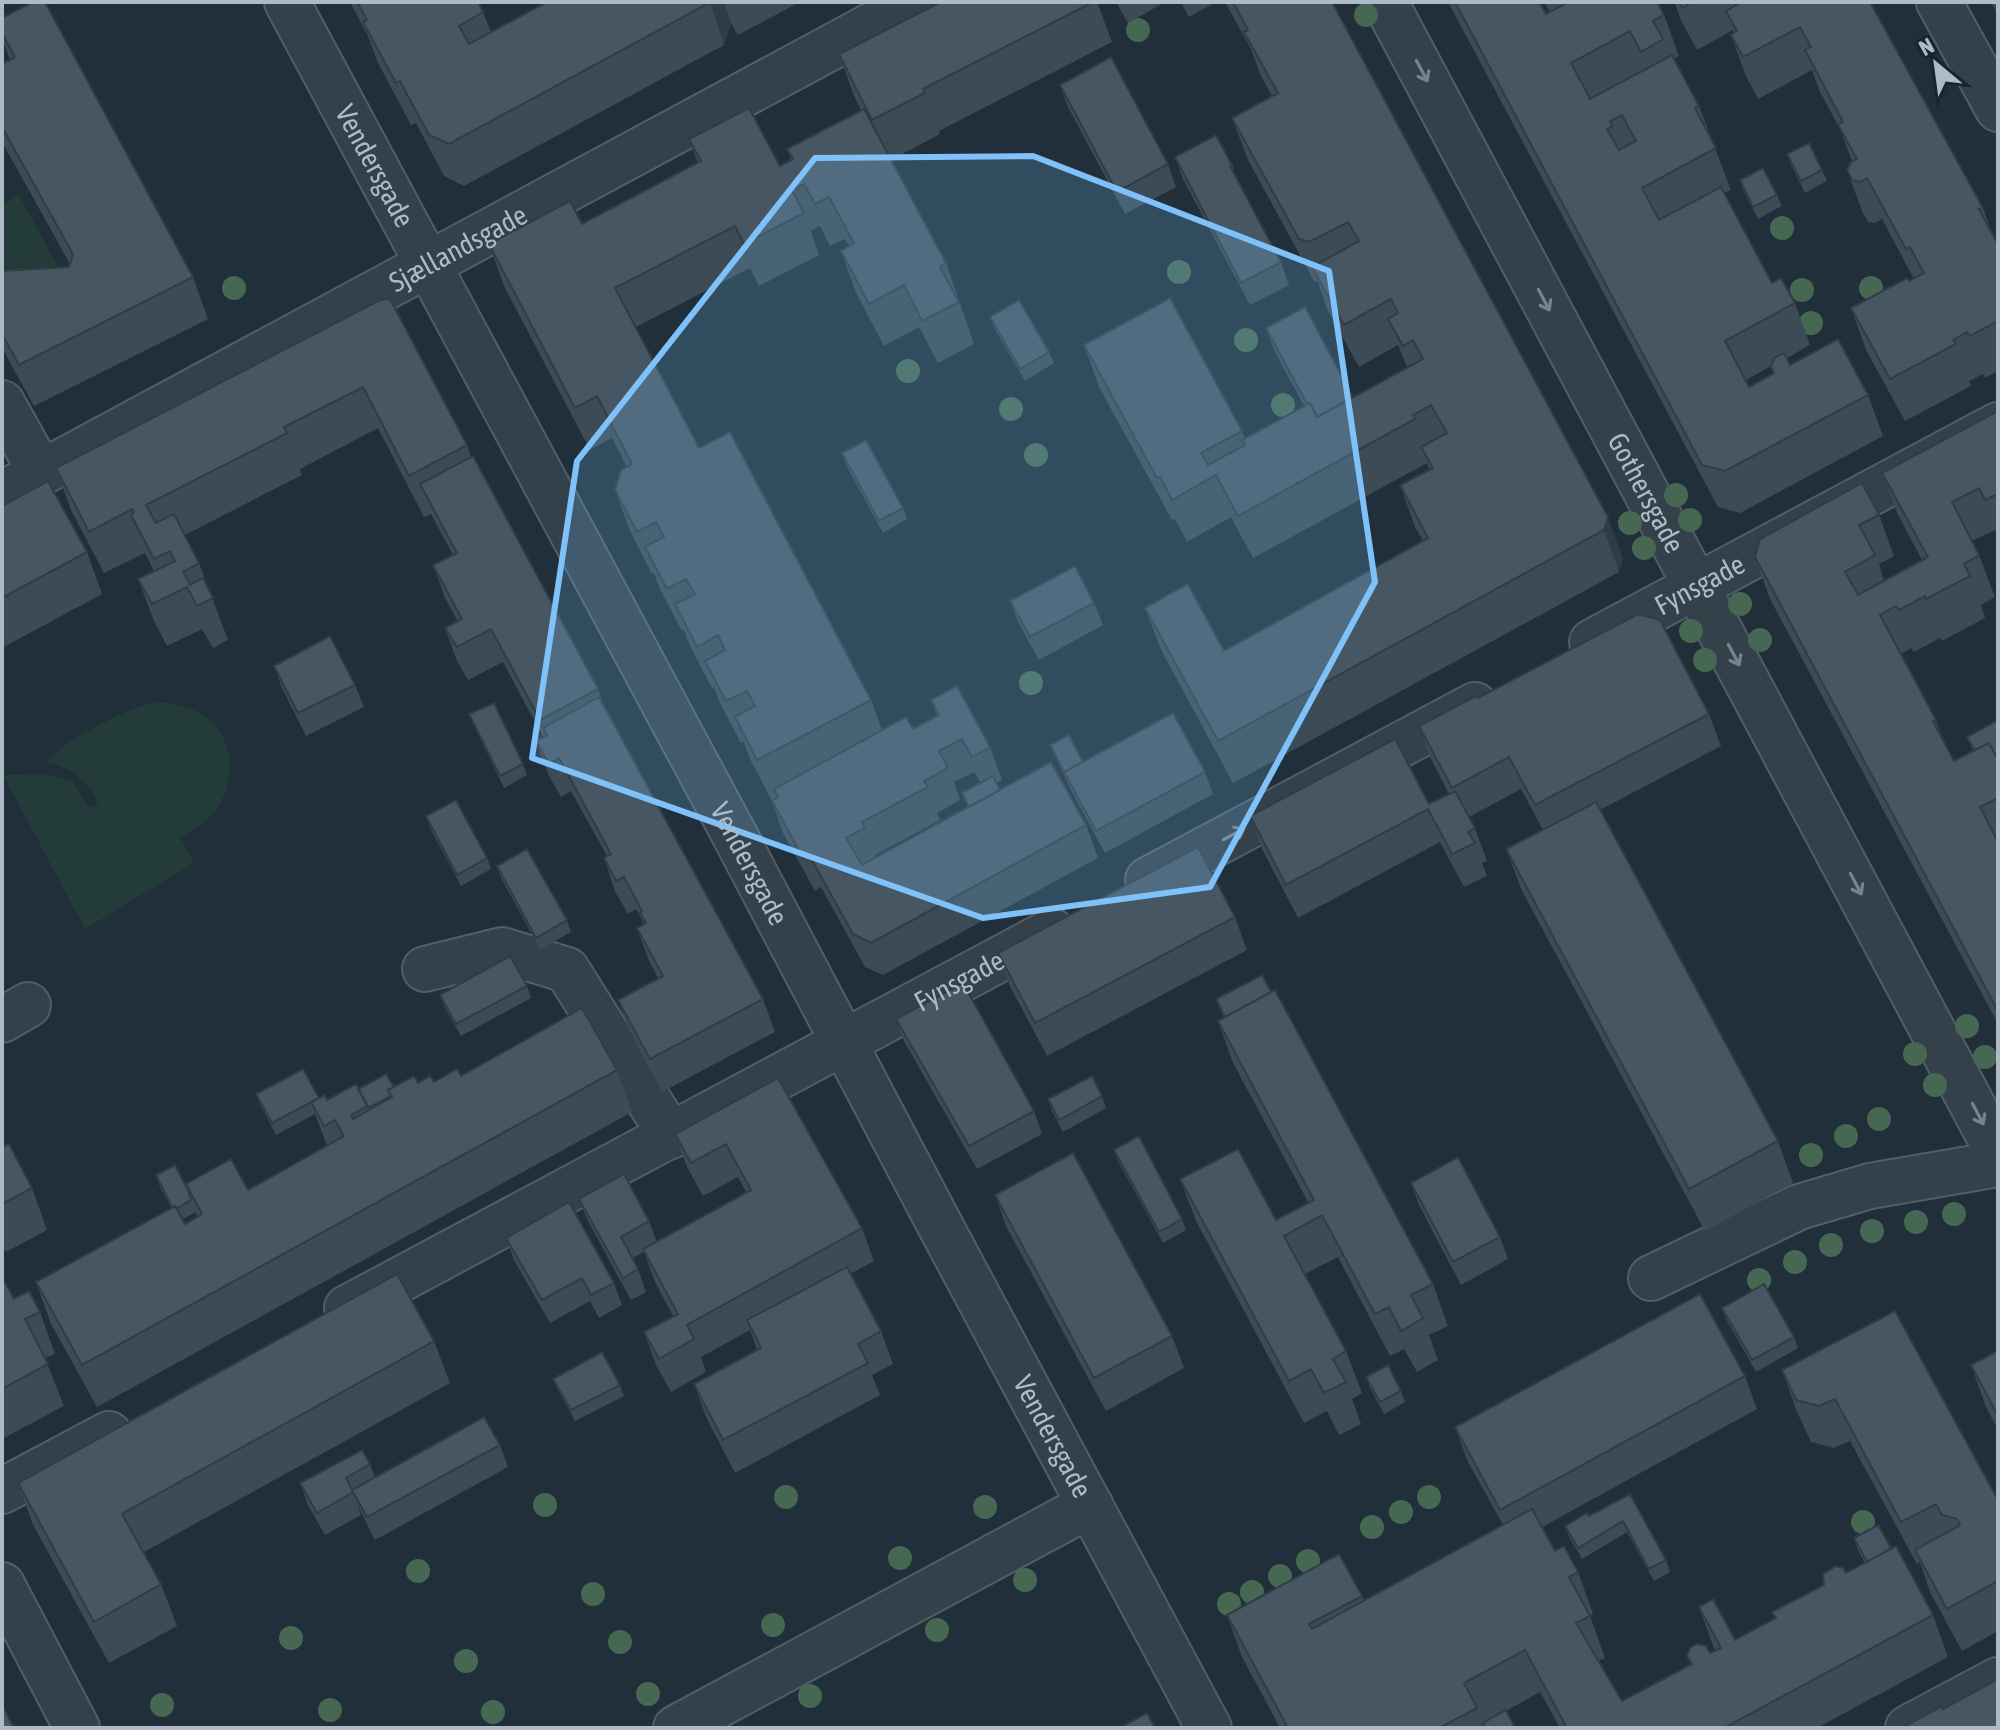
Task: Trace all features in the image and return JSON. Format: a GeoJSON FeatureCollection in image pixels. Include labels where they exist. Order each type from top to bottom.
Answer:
{"type":"FeatureCollection","features":[{"type":"Feature","properties":{"kind":"street","name":"Vendersgade"},"geometry":{"type":"LineString","coordinates":[[287,2],[1209,1728]]}},
{"type":"Feature","properties":{"kind":"street","name":"Sjællandsgade"},"geometry":{"type":"LineString","coordinates":[[2,494],[915,2]]}},
{"type":"Feature","properties":{"kind":"street","name":"Gothersgade"},"geometry":{"type":"LineString","coordinates":[[1385,2],[1998,1153]]}},
{"type":"Feature","properties":{"kind":"street"},"geometry":{"type":"LineString","coordinates":[[1939,2],[1998,109]]}},
{"type":"Feature","properties":{"kind":"street"},"geometry":{"type":"LineString","coordinates":[[2,403],[41,473]]}},
{"type":"Feature","properties":{"kind":"street","name":"Fynsgade"},"geometry":{"type":"LineString","coordinates":[[1556,662],[1998,425]]}},
{"type":"Feature","properties":{"kind":"street","name":"Fynsgade"},"geometry":{"type":"LineString","coordinates":[[309,1328],[1514,684]]}},
{"type":"Feature","properties":{"kind":"street"},"geometry":{"type":"LineString","coordinates":[[425,969],[502,950],[567,970],[671,1136]]}},
{"type":"Feature","properties":{"kind":"street"},"geometry":{"type":"LineString","coordinates":[[1651,1278],[1799,1207],[1870,1186],[1998,1164]]}},
{"type":"Feature","properties":{"kind":"street"},"geometry":{"type":"LineString","coordinates":[[2,1491],[141,1417]]}},
{"type":"Feature","properties":{"kind":"street"},"geometry":{"type":"LineString","coordinates":[[676,1728],[1090,1505]]}},
{"type":"Feature","properties":{"kind":"street"},"geometry":{"type":"LineString","coordinates":[[2,1585],[77,1728]]}},
{"type":"Feature","properties":{"kind":"street"},"geometry":{"type":"LineString","coordinates":[[1908,1728],[1998,1680]]}},
{"type":"Feature","properties":{"kind":"highlighted area"},"geometry":{"type":"Polygon","coordinates":[[[1033,156],[1329,271],[1375,582],[1210,887],[983,918],[532,758],[577,461],[815,158],[1033,156]]]}},
{"type":"Feature","properties":{"kind":"green space"},"geometry":{"type":"Polygon","coordinates":[[[19,195],[74,296],[2,302],[2,204],[19,195]]]}},
{"type":"Feature","properties":{"kind":"green space"},"geometry":{"type":"Polygon","coordinates":[[[154,702],[189,708],[208,719],[224,740],[230,766],[229,779],[219,805],[208,819],[180,837],[194,863],[85,929],[3,775],[47,774],[73,782],[90,808],[98,803],[84,782],[72,772],[47,763],[66,745],[96,726],[154,702]]]}},
{"type":"Feature","properties":{"kind":"building"},"geometry":{"type":"Polygon","coordinates":[[[33,2],[45,2],[193,277],[19,365],[2,334],[2,271],[69,267],[73,254],[2,127],[2,64],[15,57],[2,33],[2,18],[33,2]]]}},
{"type":"Feature","properties":{"kind":"building"},"geometry":{"type":"Polygon","coordinates":[[[357,2],[478,2],[483,12],[459,26],[469,44],[547,2],[710,2],[449,144],[429,135],[400,81],[396,83],[363,22],[367,20],[357,2]]]}},
{"type":"Feature","properties":{"kind":"building"},"geometry":{"type":"Polygon","coordinates":[[[941,2],[1093,2],[923,89],[925,93],[872,120],[839,54],[941,2]]]}},
{"type":"Feature","properties":{"kind":"building"},"geometry":{"type":"Polygon","coordinates":[[[1233,2],[1332,2],[1608,517],[1604,530],[1218,741],[1145,608],[1188,584],[1224,651],[1428,538],[1400,485],[1433,468],[1421,447],[1447,433],[1431,405],[1413,415],[1415,419],[1238,516],[1216,475],[1172,500],[1084,345],[1170,298],[1242,431],[1201,453],[1208,465],[1245,445],[1242,440],[1310,403],[1317,417],[1423,359],[1413,340],[1403,346],[1388,319],[1398,313],[1391,299],[1344,325],[1312,267],[1359,241],[1348,222],[1309,242],[1299,239],[1232,118],[1278,93],[1244,32],[1248,30],[1233,2]]]}},
{"type":"Feature","properties":{"kind":"building"},"geometry":{"type":"Polygon","coordinates":[[[1455,2],[1539,2],[1546,14],[1569,2],[1657,2],[1664,15],[1653,21],[1663,39],[1641,52],[1630,31],[1571,63],[1590,99],[1672,55],[1699,106],[1695,108],[1716,148],[1642,188],[1659,220],[1721,187],[1772,283],[1781,278],[1795,303],[1725,341],[1749,387],[1774,373],[1771,367],[1774,358],[1784,353],[1790,365],[1838,339],[1868,395],[1725,471],[1702,465],[1455,2]],[[1622,115],[1610,121],[1612,127],[1607,129],[1619,150],[1636,141],[1622,115]]]}},
{"type":"Feature","properties":{"kind":"building"},"geometry":{"type":"Polygon","coordinates":[[[1742,2],[1870,2],[1983,208],[1979,209],[1998,245],[1998,321],[1970,336],[1967,332],[1953,340],[1956,344],[1890,379],[1851,308],[1907,278],[1909,281],[1924,273],[1910,247],[1906,249],[1867,178],[1860,182],[1852,180],[1847,170],[1851,162],[1857,159],[1838,125],[1843,122],[1805,50],[1811,47],[1800,27],[1743,57],[1731,35],[1737,31],[1726,11],[1742,2]]]}},
{"type":"Feature","properties":{"kind":"building"},"geometry":{"type":"Polygon","coordinates":[[[1111,57],[1168,164],[1117,192],[1060,85],[1111,57]]]}},
{"type":"Feature","properties":{"kind":"building"},"geometry":{"type":"Polygon","coordinates":[[[749,108],[780,166],[793,159],[787,149],[864,109],[946,263],[940,267],[959,302],[922,321],[904,285],[869,304],[841,251],[854,243],[829,197],[815,204],[804,184],[792,190],[804,213],[744,244],[735,226],[615,288],[699,448],[730,432],[871,700],[757,760],[735,717],[755,706],[747,691],[726,701],[705,661],[725,650],[718,635],[697,647],[675,604],[695,594],[686,579],[667,589],[645,547],[664,537],[656,522],[637,532],[615,490],[621,470],[632,464],[597,396],[575,408],[489,244],[570,201],[582,224],[701,161],[689,139],[749,108]]]}},
{"type":"Feature","properties":{"kind":"building"},"geometry":{"type":"Polygon","coordinates":[[[1216,135],[1281,262],[1241,283],[1175,157],[1216,135]]]}},
{"type":"Feature","properties":{"kind":"building"},"geometry":{"type":"Polygon","coordinates":[[[1809,143],[1822,170],[1801,181],[1787,154],[1809,143]]]}},
{"type":"Feature","properties":{"kind":"building"},"geometry":{"type":"Polygon","coordinates":[[[1763,168],[1777,195],[1753,207],[1740,180],[1763,168]]]}},
{"type":"Feature","properties":{"kind":"building"},"geometry":{"type":"Polygon","coordinates":[[[390,299],[467,445],[409,476],[363,387],[284,427],[287,433],[146,505],[156,523],[174,514],[199,563],[183,572],[190,585],[203,578],[213,598],[197,606],[187,587],[152,604],[138,579],[175,561],[170,551],[154,559],[131,515],[134,513],[132,509],[89,532],[56,468],[380,300],[390,299]]]}},
{"type":"Feature","properties":{"kind":"building"},"geometry":{"type":"Polygon","coordinates":[[[1019,300],[1049,352],[1020,369],[990,317],[1019,300]]]}},
{"type":"Feature","properties":{"kind":"building"},"geometry":{"type":"Polygon","coordinates":[[[1305,307],[1353,397],[1317,417],[1266,328],[1305,307]]]}},
{"type":"Feature","properties":{"kind":"building"},"geometry":{"type":"Polygon","coordinates":[[[1998,411],[1998,494],[1985,500],[1979,488],[1952,502],[1979,555],[1964,564],[1970,576],[1926,599],[1925,596],[1899,610],[1896,606],[1880,615],[1936,720],[1933,721],[1954,761],[1989,743],[1996,756],[1998,754],[1998,798],[1980,807],[1998,842],[1998,1011],[1755,557],[1760,539],[1862,483],[1879,515],[1859,525],[1875,555],[1845,572],[1858,595],[1928,557],[1882,473],[1998,411]]]}},
{"type":"Feature","properties":{"kind":"building"},"geometry":{"type":"Polygon","coordinates":[[[866,440],[903,508],[879,521],[842,453],[866,440]]]}},
{"type":"Feature","properties":{"kind":"building"},"geometry":{"type":"Polygon","coordinates":[[[473,456],[598,689],[540,720],[491,629],[457,647],[445,628],[462,619],[433,565],[457,553],[420,484],[473,456]]]}},
{"type":"Feature","properties":{"kind":"building"},"geometry":{"type":"Polygon","coordinates":[[[48,481],[87,552],[2,598],[2,506],[48,481]]]}},
{"type":"Feature","properties":{"kind":"building"},"geometry":{"type":"Polygon","coordinates":[[[1075,566],[1094,603],[1030,637],[1010,601],[1075,566]]]}},
{"type":"Feature","properties":{"kind":"building"},"geometry":{"type":"Polygon","coordinates":[[[1638,614],[1660,620],[1709,714],[1535,805],[1509,757],[1452,788],[1419,726],[1638,614]]]}},
{"type":"Feature","properties":{"kind":"building"},"geometry":{"type":"Polygon","coordinates":[[[330,636],[355,685],[298,713],[274,666],[330,636]]]}},
{"type":"Feature","properties":{"kind":"building"},"geometry":{"type":"Polygon","coordinates":[[[957,686],[990,747],[972,757],[962,739],[939,751],[948,768],[924,781],[928,787],[862,822],[865,828],[846,838],[862,865],[1051,762],[1086,825],[871,943],[853,934],[809,855],[803,858],[772,801],[778,797],[774,789],[906,717],[913,729],[939,715],[931,700],[957,686]]]}},
{"type":"Feature","properties":{"kind":"building"},"geometry":{"type":"Polygon","coordinates":[[[599,697],[763,999],[650,1059],[618,1000],[663,976],[637,928],[646,923],[640,913],[642,911],[624,877],[616,881],[604,858],[611,854],[559,758],[549,764],[536,741],[547,735],[543,728],[599,697]]]}},
{"type":"Feature","properties":{"kind":"building"},"geometry":{"type":"Polygon","coordinates":[[[494,703],[523,764],[500,776],[469,714],[494,703]]]}},
{"type":"Feature","properties":{"kind":"building"},"geometry":{"type":"Polygon","coordinates":[[[1173,713],[1205,772],[1096,831],[1064,772],[1173,713]]]}},
{"type":"Feature","properties":{"kind":"building"},"geometry":{"type":"Polygon","coordinates":[[[1998,720],[1998,754],[1996,756],[1989,743],[1975,750],[1967,737],[1998,720]]]}},
{"type":"Feature","properties":{"kind":"building"},"geometry":{"type":"Polygon","coordinates":[[[1069,735],[1083,762],[1065,774],[1050,745],[1069,735]]]}},
{"type":"Feature","properties":{"kind":"building"},"geometry":{"type":"Polygon","coordinates":[[[1395,739],[1429,804],[1455,791],[1475,828],[1468,832],[1475,843],[1452,854],[1428,809],[1286,885],[1250,816],[1395,739]]]}},
{"type":"Feature","properties":{"kind":"building"},"geometry":{"type":"Polygon","coordinates":[[[993,776],[1000,790],[969,807],[962,793],[993,776]]]}},
{"type":"Feature","properties":{"kind":"building"},"geometry":{"type":"Polygon","coordinates":[[[456,800],[487,858],[457,875],[426,816],[456,800]]]}},
{"type":"Feature","properties":{"kind":"building"},"geometry":{"type":"Polygon","coordinates":[[[1596,802],[1778,1141],[1689,1189],[1506,849],[1596,802]]]}},
{"type":"Feature","properties":{"kind":"building"},"geometry":{"type":"Polygon","coordinates":[[[1198,847],[1235,917],[1035,1023],[998,953],[1198,847]]]}},
{"type":"Feature","properties":{"kind":"building"},"geometry":{"type":"Polygon","coordinates":[[[527,849],[567,920],[536,938],[497,866],[527,849]]]}},
{"type":"Feature","properties":{"kind":"building"},"geometry":{"type":"Polygon","coordinates":[[[510,956],[527,986],[456,1024],[440,995],[510,956]]]}},
{"type":"Feature","properties":{"kind":"building"},"geometry":{"type":"Polygon","coordinates":[[[1262,975],[1271,992],[1225,1017],[1216,999],[1262,975]]]}},
{"type":"Feature","properties":{"kind":"building"},"geometry":{"type":"Polygon","coordinates":[[[963,983],[1034,1111],[969,1146],[896,1019],[963,983]]]}},
{"type":"Feature","properties":{"kind":"building"},"geometry":{"type":"Polygon","coordinates":[[[1275,990],[1433,1284],[1411,1295],[1423,1318],[1401,1331],[1389,1307],[1375,1314],[1322,1215],[1284,1236],[1346,1351],[1333,1359],[1346,1382],[1324,1393],[1311,1369],[1289,1381],[1180,1179],[1238,1149],[1276,1220],[1314,1200],[1218,1021],[1275,990]]]}},
{"type":"Feature","properties":{"kind":"building"},"geometry":{"type":"Polygon","coordinates":[[[582,1008],[617,1070],[82,1365],[36,1282],[175,1206],[185,1224],[202,1214],[186,1184],[231,1159],[248,1190],[344,1136],[335,1120],[324,1126],[311,1102],[325,1095],[327,1100],[356,1084],[368,1106],[351,1115],[353,1119],[392,1097],[388,1090],[414,1076],[418,1083],[430,1076],[434,1082],[457,1069],[461,1076],[582,1008]]]}},
{"type":"Feature","properties":{"kind":"building"},"geometry":{"type":"Polygon","coordinates":[[[303,1069],[319,1098],[272,1123],[256,1094],[303,1069]]]}},
{"type":"Feature","properties":{"kind":"building"},"geometry":{"type":"Polygon","coordinates":[[[386,1074],[394,1087],[388,1090],[391,1096],[368,1108],[358,1089],[386,1074]]]}},
{"type":"Feature","properties":{"kind":"building"},"geometry":{"type":"Polygon","coordinates":[[[1092,1076],[1102,1096],[1059,1120],[1048,1099],[1092,1076]]]}},
{"type":"Feature","properties":{"kind":"building"},"geometry":{"type":"Polygon","coordinates":[[[778,1078],[862,1228],[687,1325],[694,1339],[659,1359],[644,1332],[678,1314],[643,1249],[751,1190],[726,1144],[691,1163],[675,1134],[778,1078]]]}},
{"type":"Feature","properties":{"kind":"building"},"geometry":{"type":"Polygon","coordinates":[[[1139,1136],[1182,1219],[1159,1232],[1114,1150],[1139,1136]]]}},
{"type":"Feature","properties":{"kind":"building"},"geometry":{"type":"Polygon","coordinates":[[[9,1144],[32,1188],[2,1204],[2,1147],[9,1144]]]}},
{"type":"Feature","properties":{"kind":"building"},"geometry":{"type":"Polygon","coordinates":[[[1073,1153],[1172,1336],[1094,1378],[995,1195],[1073,1153]]]}},
{"type":"Feature","properties":{"kind":"building"},"geometry":{"type":"Polygon","coordinates":[[[1458,1157],[1500,1237],[1453,1262],[1411,1183],[1458,1157]]]}},
{"type":"Feature","properties":{"kind":"building"},"geometry":{"type":"Polygon","coordinates":[[[175,1165],[191,1200],[177,1208],[172,1207],[156,1175],[175,1165]]]}},
{"type":"Feature","properties":{"kind":"building"},"geometry":{"type":"Polygon","coordinates":[[[624,1174],[649,1221],[621,1237],[638,1269],[623,1278],[579,1199],[624,1174]]]}},
{"type":"Feature","properties":{"kind":"building"},"geometry":{"type":"Polygon","coordinates":[[[569,1202],[614,1283],[591,1295],[582,1278],[542,1300],[506,1238],[569,1202]]]}},
{"type":"Feature","properties":{"kind":"building"},"geometry":{"type":"Polygon","coordinates":[[[847,1267],[881,1331],[858,1344],[868,1363],[723,1440],[694,1384],[761,1348],[747,1320],[847,1267]]]}},
{"type":"Feature","properties":{"kind":"building"},"geometry":{"type":"Polygon","coordinates":[[[397,1274],[434,1341],[122,1514],[161,1584],[94,1622],[18,1483],[397,1274]]]}},
{"type":"Feature","properties":{"kind":"building"},"geometry":{"type":"Polygon","coordinates":[[[2,1277],[14,1299],[29,1291],[40,1312],[25,1319],[48,1364],[2,1389],[2,1277]]]}},
{"type":"Feature","properties":{"kind":"building"},"geometry":{"type":"Polygon","coordinates":[[[1764,1284],[1794,1337],[1752,1360],[1722,1308],[1764,1284]]]}},
{"type":"Feature","properties":{"kind":"building"},"geometry":{"type":"Polygon","coordinates":[[[1700,1294],[1745,1376],[1500,1510],[1455,1427],[1700,1294]]]}},
{"type":"Feature","properties":{"kind":"building"},"geometry":{"type":"Polygon","coordinates":[[[1895,1311],[1998,1500],[1998,1581],[1947,1609],[1915,1550],[1960,1525],[1957,1519],[1942,1515],[1936,1504],[1901,1522],[1835,1399],[1819,1406],[1796,1400],[1782,1370],[1895,1311]]]}},
{"type":"Feature","properties":{"kind":"building"},"geometry":{"type":"Polygon","coordinates":[[[1998,1351],[1998,1416],[1971,1365],[1998,1351]]]}},
{"type":"Feature","properties":{"kind":"building"},"geometry":{"type":"Polygon","coordinates":[[[602,1352],[620,1385],[571,1410],[553,1379],[602,1352]]]}},
{"type":"Feature","properties":{"kind":"building"},"geometry":{"type":"Polygon","coordinates":[[[1388,1365],[1401,1391],[1380,1402],[1366,1377],[1388,1365]]]}},
{"type":"Feature","properties":{"kind":"building"},"geometry":{"type":"Polygon","coordinates":[[[484,1417],[500,1445],[367,1517],[352,1490],[484,1417]]]}},
{"type":"Feature","properties":{"kind":"building"},"geometry":{"type":"Polygon","coordinates":[[[362,1450],[370,1464],[346,1478],[353,1492],[317,1513],[300,1483],[362,1450]]]}},
{"type":"Feature","properties":{"kind":"building"},"geometry":{"type":"Polygon","coordinates":[[[1630,1494],[1666,1560],[1649,1569],[1623,1521],[1578,1548],[1565,1526],[1630,1494]]]}},
{"type":"Feature","properties":{"kind":"building"},"geometry":{"type":"Polygon","coordinates":[[[1532,1509],[1555,1551],[1564,1546],[1578,1572],[1569,1577],[1590,1616],[1576,1623],[1622,1701],[1692,1664],[1687,1656],[1690,1648],[1697,1644],[1706,1646],[1710,1653],[1721,1648],[1699,1607],[1713,1599],[1735,1640],[1776,1618],[1772,1612],[1824,1585],[1823,1574],[1836,1566],[1846,1573],[1896,1546],[1933,1615],[1724,1728],[1567,1728],[1525,1650],[1464,1683],[1477,1708],[1439,1728],[1288,1728],[1227,1615],[1339,1554],[1362,1596],[1309,1624],[1312,1629],[1532,1509]]]}},
{"type":"Feature","properties":{"kind":"building"},"geometry":{"type":"Polygon","coordinates":[[[1878,1525],[1891,1548],[1867,1562],[1854,1538],[1878,1525]]]}},
{"type":"Feature","properties":{"kind":"building"},"geometry":{"type":"Polygon","coordinates":[[[1998,1679],[1998,1728],[1902,1728],[1942,1706],[1943,1709],[1998,1679]]]}},
{"type":"Feature","properties":{"kind":"building"},"geometry":{"type":"Polygon","coordinates":[[[2,1705],[14,1728],[2,1728],[2,1705]]]}},
{"type":"Feature","properties":{"kind":"building"},"geometry":{"type":"Polygon","coordinates":[[[1506,1710],[1515,1728],[1486,1728],[1483,1723],[1506,1710]]]}},
{"type":"Feature","properties":{"kind":"building"},"geometry":{"type":"Polygon","coordinates":[[[1147,1713],[1155,1728],[1119,1728],[1147,1713]]]}}]}
